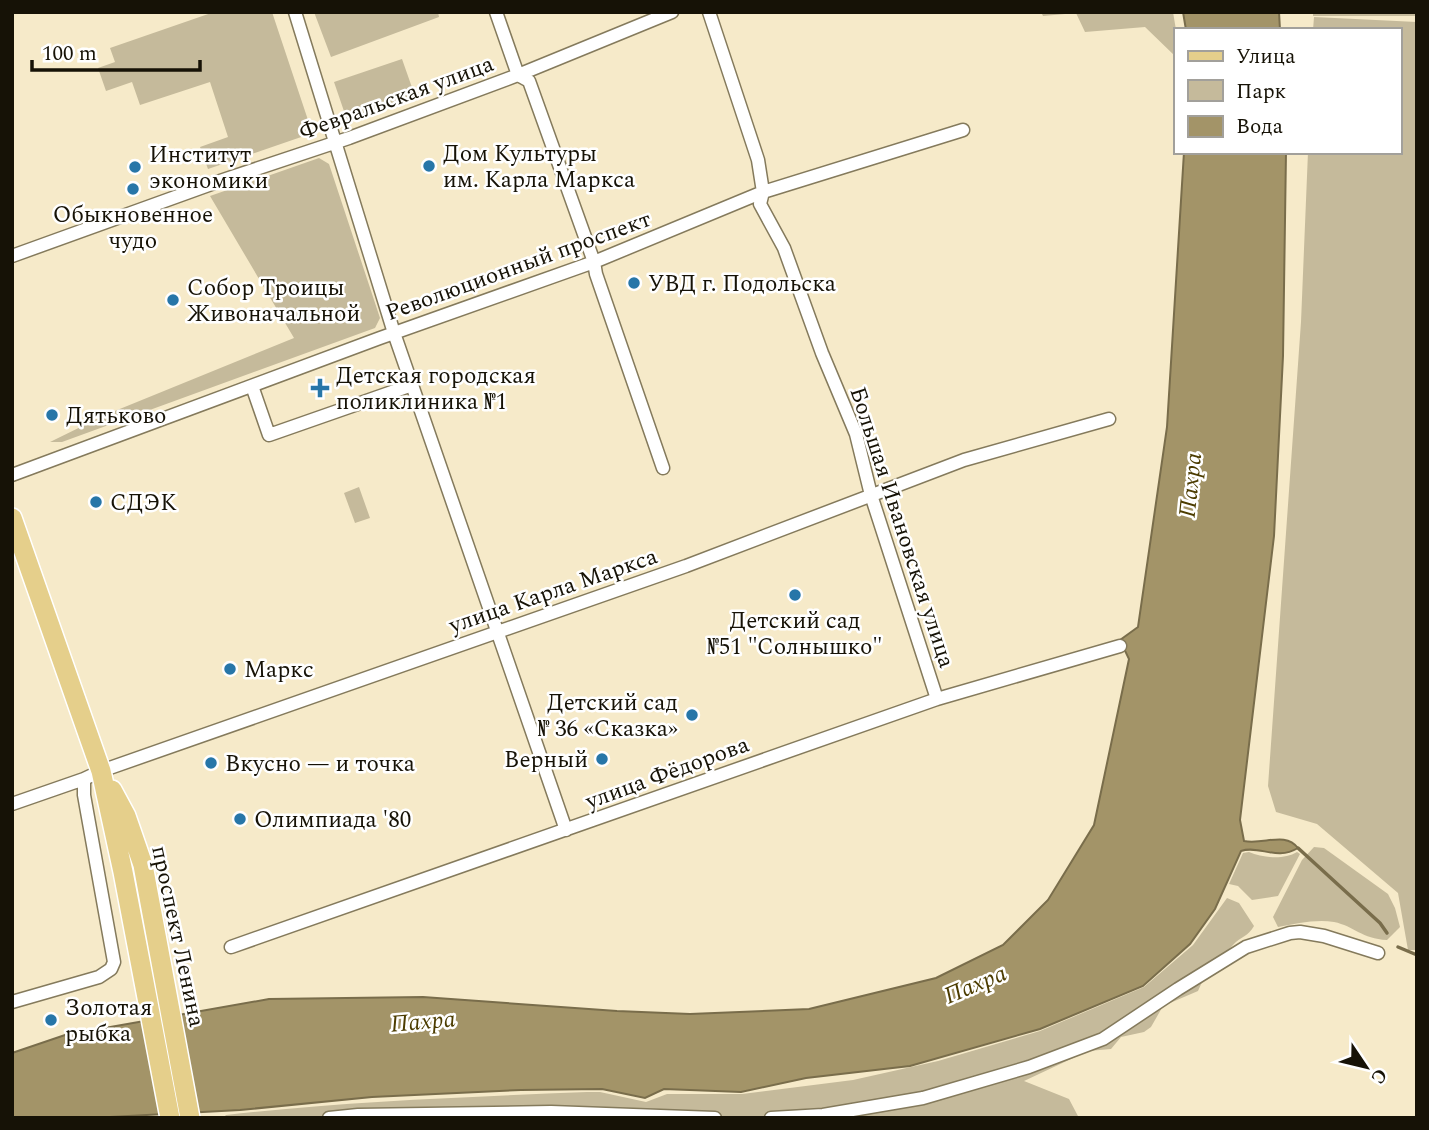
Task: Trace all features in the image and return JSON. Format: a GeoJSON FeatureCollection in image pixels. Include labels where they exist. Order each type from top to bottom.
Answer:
{"type":"FeatureCollection","features":[{"type":"Feature","properties":{"kind":"main road","name":"проспект Ленина"},"geometry":{"type":"LineString","coordinates":[[12,518],[123,872],[170,1118]]}},
{"type":"Feature","properties":{"kind":"main road","name":"проспект Ленина"},"geometry":{"type":"LineString","coordinates":[[92,775],[126,816],[143,865],[190,1118]]}},
{"type":"Feature","properties":{"kind":"street"},"geometry":{"type":"LineString","coordinates":[[295,12],[394,333],[566,830]]}},
{"type":"Feature","properties":{"kind":"street"},"geometry":{"type":"LineString","coordinates":[[496,12],[518,75],[528,81],[594,262],[663,468]]}},
{"type":"Feature","properties":{"kind":"street","name":"Февральская улица"},"geometry":{"type":"LineString","coordinates":[[12,256],[217,182],[335,143],[518,75],[672,12]]}},
{"type":"Feature","properties":{"kind":"street","name":"Большая Ивановская улица"},"geometry":{"type":"LineString","coordinates":[[709,12],[758,160],[763,192],[760,204],[784,248],[821,354],[856,434],[871,495],[937,699]]}},
{"type":"Feature","properties":{"kind":"street","name":"Революционный проспект"},"geometry":{"type":"LineString","coordinates":[[12,475],[594,262],[763,192],[962,130]]}},
{"type":"Feature","properties":{"kind":"street"},"geometry":{"type":"LineString","coordinates":[[252,386],[269,435],[412,385]]}},
{"type":"Feature","properties":{"kind":"street","name":"улица Карла Маркса"},"geometry":{"type":"LineString","coordinates":[[12,804],[686,566],[964,460],[1109,419]]}},
{"type":"Feature","properties":{"kind":"street","name":"улица Фёдорова"},"geometry":{"type":"LineString","coordinates":[[231,947],[937,699],[1120,646]]}},
{"type":"Feature","properties":{"kind":"street"},"geometry":{"type":"LineString","coordinates":[[12,1002],[99,977],[111,969],[114,962],[83,795],[92,775]]}},
{"type":"Feature","properties":{"kind":"street"},"geometry":{"type":"LineString","coordinates":[[771,1118],[822,1115],[923,1098],[1042,1062],[1104,1039],[1246,947],[1290,933],[1324,936],[1378,953]]}},
{"type":"Feature","properties":{"kind":"street"},"geometry":{"type":"LineString","coordinates":[[329,1118],[358,1115],[551,1112],[715,1118]]}},
{"type":"Feature","properties":{"kind":"green space"},"geometry":{"type":"Polygon","coordinates":[[[214,12],[272,12],[310,126],[307,135],[208,169],[200,147],[228,137],[210,82],[140,105],[132,82],[106,91],[98,68],[115,62],[110,48],[214,12]]]}},
{"type":"Feature","properties":{"kind":"green space"},"geometry":{"type":"Polygon","coordinates":[[[314,12],[438,12],[439,17],[331,57],[314,12]]]}},
{"type":"Feature","properties":{"kind":"green space"},"geometry":{"type":"Polygon","coordinates":[[[1041,12],[1173,12],[1176,28],[1174,55],[1145,27],[1085,32],[1076,13],[1043,16],[1041,12]]]}},
{"type":"Feature","properties":{"kind":"green space"},"geometry":{"type":"Polygon","coordinates":[[[1313,12],[1417,12],[1417,16],[1313,16],[1313,12]]]}},
{"type":"Feature","properties":{"kind":"green space"},"geometry":{"type":"Polygon","coordinates":[[[1314,17],[1417,22],[1417,950],[1408,950],[1398,893],[1317,824],[1276,812],[1268,786],[1301,322],[1308,154],[1401,154],[1401,28],[1313,28],[1314,17]]]}},
{"type":"Feature","properties":{"kind":"green space"},"geometry":{"type":"Polygon","coordinates":[[[402,59],[415,96],[347,120],[334,82],[402,59]]]}},
{"type":"Feature","properties":{"kind":"green space"},"geometry":{"type":"Polygon","coordinates":[[[319,158],[329,164],[380,318],[375,328],[62,442],[50,442],[105,415],[294,338],[210,196],[319,158]]]}},
{"type":"Feature","properties":{"kind":"green space"},"geometry":{"type":"Polygon","coordinates":[[[359,487],[370,518],[355,523],[344,493],[359,487]]]}},
{"type":"Feature","properties":{"kind":"green space"},"geometry":{"type":"Polygon","coordinates":[[[1314,847],[1324,848],[1388,894],[1400,927],[1387,940],[1327,921],[1278,927],[1273,917],[1302,860],[1314,847]]]}},
{"type":"Feature","properties":{"kind":"green space"},"geometry":{"type":"Polygon","coordinates":[[[1297,852],[1300,854],[1278,896],[1252,900],[1238,886],[1229,884],[1243,853],[1273,857],[1297,852]]]}},
{"type":"Feature","properties":{"kind":"green space"},"geometry":{"type":"Polygon","coordinates":[[[1227,898],[1239,903],[1254,926],[1213,967],[1198,991],[1163,1006],[1151,1027],[1144,1032],[1121,1037],[1111,1049],[1088,1051],[1024,1081],[1069,1099],[1079,1118],[223,1118],[226,1115],[271,1110],[361,1103],[587,1092],[600,1092],[646,1102],[667,1094],[742,1094],[853,1080],[938,1061],[1040,1031],[1144,987],[1193,945],[1227,898]]]}},
{"type":"Feature","properties":{"kind":"water"},"geometry":{"type":"Polygon","coordinates":[[[1183,12],[1279,12],[1280,28],[1186,28],[1183,12]]]}},
{"type":"Feature","properties":{"kind":"water","name":"Пахра"},"geometry":{"type":"Polygon","coordinates":[[[1184,154],[1286,154],[1283,356],[1274,536],[1240,820],[1244,841],[1280,839],[1293,843],[1298,848],[1282,853],[1241,851],[1215,909],[1190,944],[1143,986],[1040,1029],[910,1066],[806,1078],[741,1092],[664,1089],[645,1098],[602,1089],[521,1090],[372,1097],[240,1110],[91,1118],[12,1118],[12,1053],[65,1035],[269,999],[423,997],[690,1014],[809,1009],[936,978],[1003,945],[1048,900],[1094,825],[1129,659],[1120,640],[1138,627],[1167,427],[1184,154]]]}},
{"type":"Feature","properties":{"kind":"waterway"},"geometry":{"type":"LineString","coordinates":[[1298,848],[1380,923],[1387,933]]}},
{"type":"Feature","properties":{"kind":"waterway"},"geometry":{"type":"LineString","coordinates":[[1398,947],[1417,955]]}},
{"type":"Feature","properties":{"kind":"place","name":"Дом Культуры им. Карла Маркса"},"geometry":{"type":"Point","coordinates":[429,166]}},
{"type":"Feature","properties":{"kind":"place","name":"Институт экономики"},"geometry":{"type":"Point","coordinates":[135,167]}},
{"type":"Feature","properties":{"kind":"place","name":"Обыкновенное чудо"},"geometry":{"type":"Point","coordinates":[133,189]}},
{"type":"Feature","properties":{"kind":"place","name":"УВД г. Подольска"},"geometry":{"type":"Point","coordinates":[634,283]}},
{"type":"Feature","properties":{"kind":"place","name":"Собор Троицы Живоначальной"},"geometry":{"type":"Point","coordinates":[173,300]}},
{"type":"Feature","properties":{"kind":"place","name":"Детская городская поликлиника №1"},"geometry":{"type":"Point","coordinates":[320,388]}},
{"type":"Feature","properties":{"kind":"place","name":"Дятьково"},"geometry":{"type":"Point","coordinates":[52,415]}},
{"type":"Feature","properties":{"kind":"place","name":"СДЭК"},"geometry":{"type":"Point","coordinates":[96,502]}},
{"type":"Feature","properties":{"kind":"place","name":"Детский сад №51 \"Солнышко\""},"geometry":{"type":"Point","coordinates":[795,595]}},
{"type":"Feature","properties":{"kind":"place","name":"Маркс"},"geometry":{"type":"Point","coordinates":[230,669]}},
{"type":"Feature","properties":{"kind":"place","name":"Детский сад № 36 «Сказка»"},"geometry":{"type":"Point","coordinates":[692,715]}},
{"type":"Feature","properties":{"kind":"place","name":"Верный"},"geometry":{"type":"Point","coordinates":[602,759]}},
{"type":"Feature","properties":{"kind":"place","name":"Вкусно — и точка"},"geometry":{"type":"Point","coordinates":[211,763]}},
{"type":"Feature","properties":{"kind":"place","name":"Олимпиада '80"},"geometry":{"type":"Point","coordinates":[240,819]}},
{"type":"Feature","properties":{"kind":"place","name":"Золотая рыбка"},"geometry":{"type":"Point","coordinates":[51,1020]}}]}
